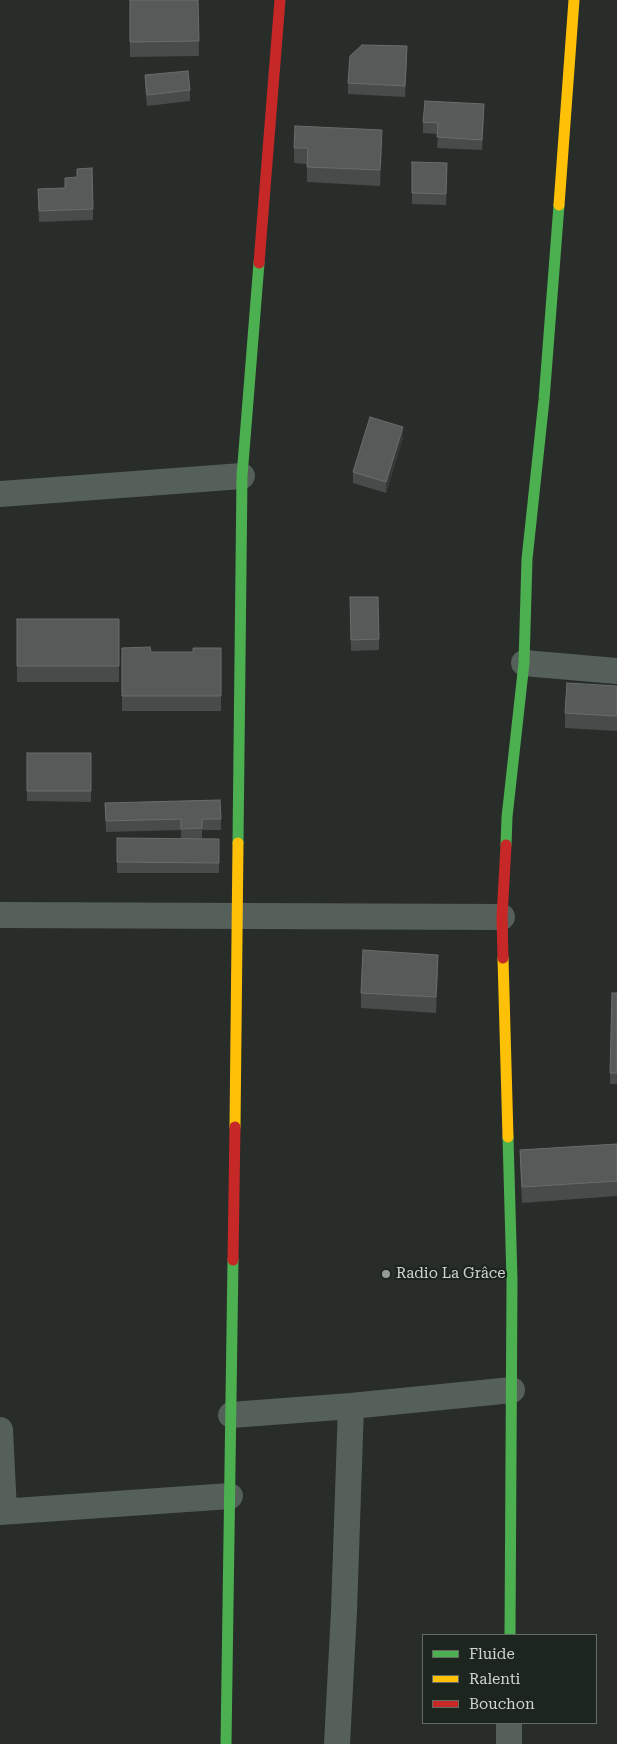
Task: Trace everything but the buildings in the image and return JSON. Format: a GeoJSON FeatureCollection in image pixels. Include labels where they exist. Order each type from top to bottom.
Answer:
{"type":"FeatureCollection","features":[{"type":"Feature","properties":{"kind":"street"},"geometry":{"type":"LineString","coordinates":[[226,1744],[238,916],[242,476],[280,0]]}},
{"type":"Feature","properties":{"kind":"street"},"geometry":{"type":"LineString","coordinates":[[510,1634],[512,1280],[502,917],[507,817],[524,662],[527,559],[544,400],[574,0]]}},
{"type":"Feature","properties":{"kind":"street"},"geometry":{"type":"LineString","coordinates":[[0,494],[242,476]]}},
{"type":"Feature","properties":{"kind":"street"},"geometry":{"type":"LineString","coordinates":[[524,662],[617,671]]}},
{"type":"Feature","properties":{"kind":"street"},"geometry":{"type":"LineString","coordinates":[[0,914],[502,917]]}},
{"type":"Feature","properties":{"kind":"street"},"geometry":{"type":"LineString","coordinates":[[231,1415],[351,1406],[512,1390]]}},
{"type":"Feature","properties":{"kind":"street"},"geometry":{"type":"LineString","coordinates":[[337,1744],[351,1406]]}},
{"type":"Feature","properties":{"kind":"street"},"geometry":{"type":"LineString","coordinates":[[0,1430],[2,1511],[230,1496]]}},
{"type":"Feature","properties":{"kind":"street"},"geometry":{"type":"LineString","coordinates":[[509,1724],[509,1744]]}},
{"type":"Feature","properties":{"kind":"traffic: fast"},"geometry":{"type":"LineString","coordinates":[[506,845],[507,817],[524,663],[527,559],[544,400],[559,205]]}},
{"type":"Feature","properties":{"kind":"traffic: fast"},"geometry":{"type":"LineString","coordinates":[[238,843],[242,476],[259,263]]}},
{"type":"Feature","properties":{"kind":"traffic: fast"},"geometry":{"type":"LineString","coordinates":[[508,1137],[512,1280],[510,1634]]}},
{"type":"Feature","properties":{"kind":"traffic: fast"},"geometry":{"type":"LineString","coordinates":[[226,1744],[233,1260]]}},
{"type":"Feature","properties":{"kind":"traffic: slow"},"geometry":{"type":"LineString","coordinates":[[559,205],[574,0]]}},
{"type":"Feature","properties":{"kind":"traffic: slow"},"geometry":{"type":"LineString","coordinates":[[235,1127],[238,843]]}},
{"type":"Feature","properties":{"kind":"traffic: slow"},"geometry":{"type":"LineString","coordinates":[[503,958],[508,1137]]}},
{"type":"Feature","properties":{"kind":"traffic: jam"},"geometry":{"type":"LineString","coordinates":[[259,263],[280,0]]}},
{"type":"Feature","properties":{"kind":"traffic: jam"},"geometry":{"type":"LineString","coordinates":[[503,958],[502,917],[506,845]]}},
{"type":"Feature","properties":{"kind":"traffic: jam"},"geometry":{"type":"LineString","coordinates":[[233,1260],[235,1127]]}},
{"type":"Feature","properties":{"kind":"place","name":"Radio La Grâce"},"geometry":{"type":"Point","coordinates":[386,1274]}}]}
